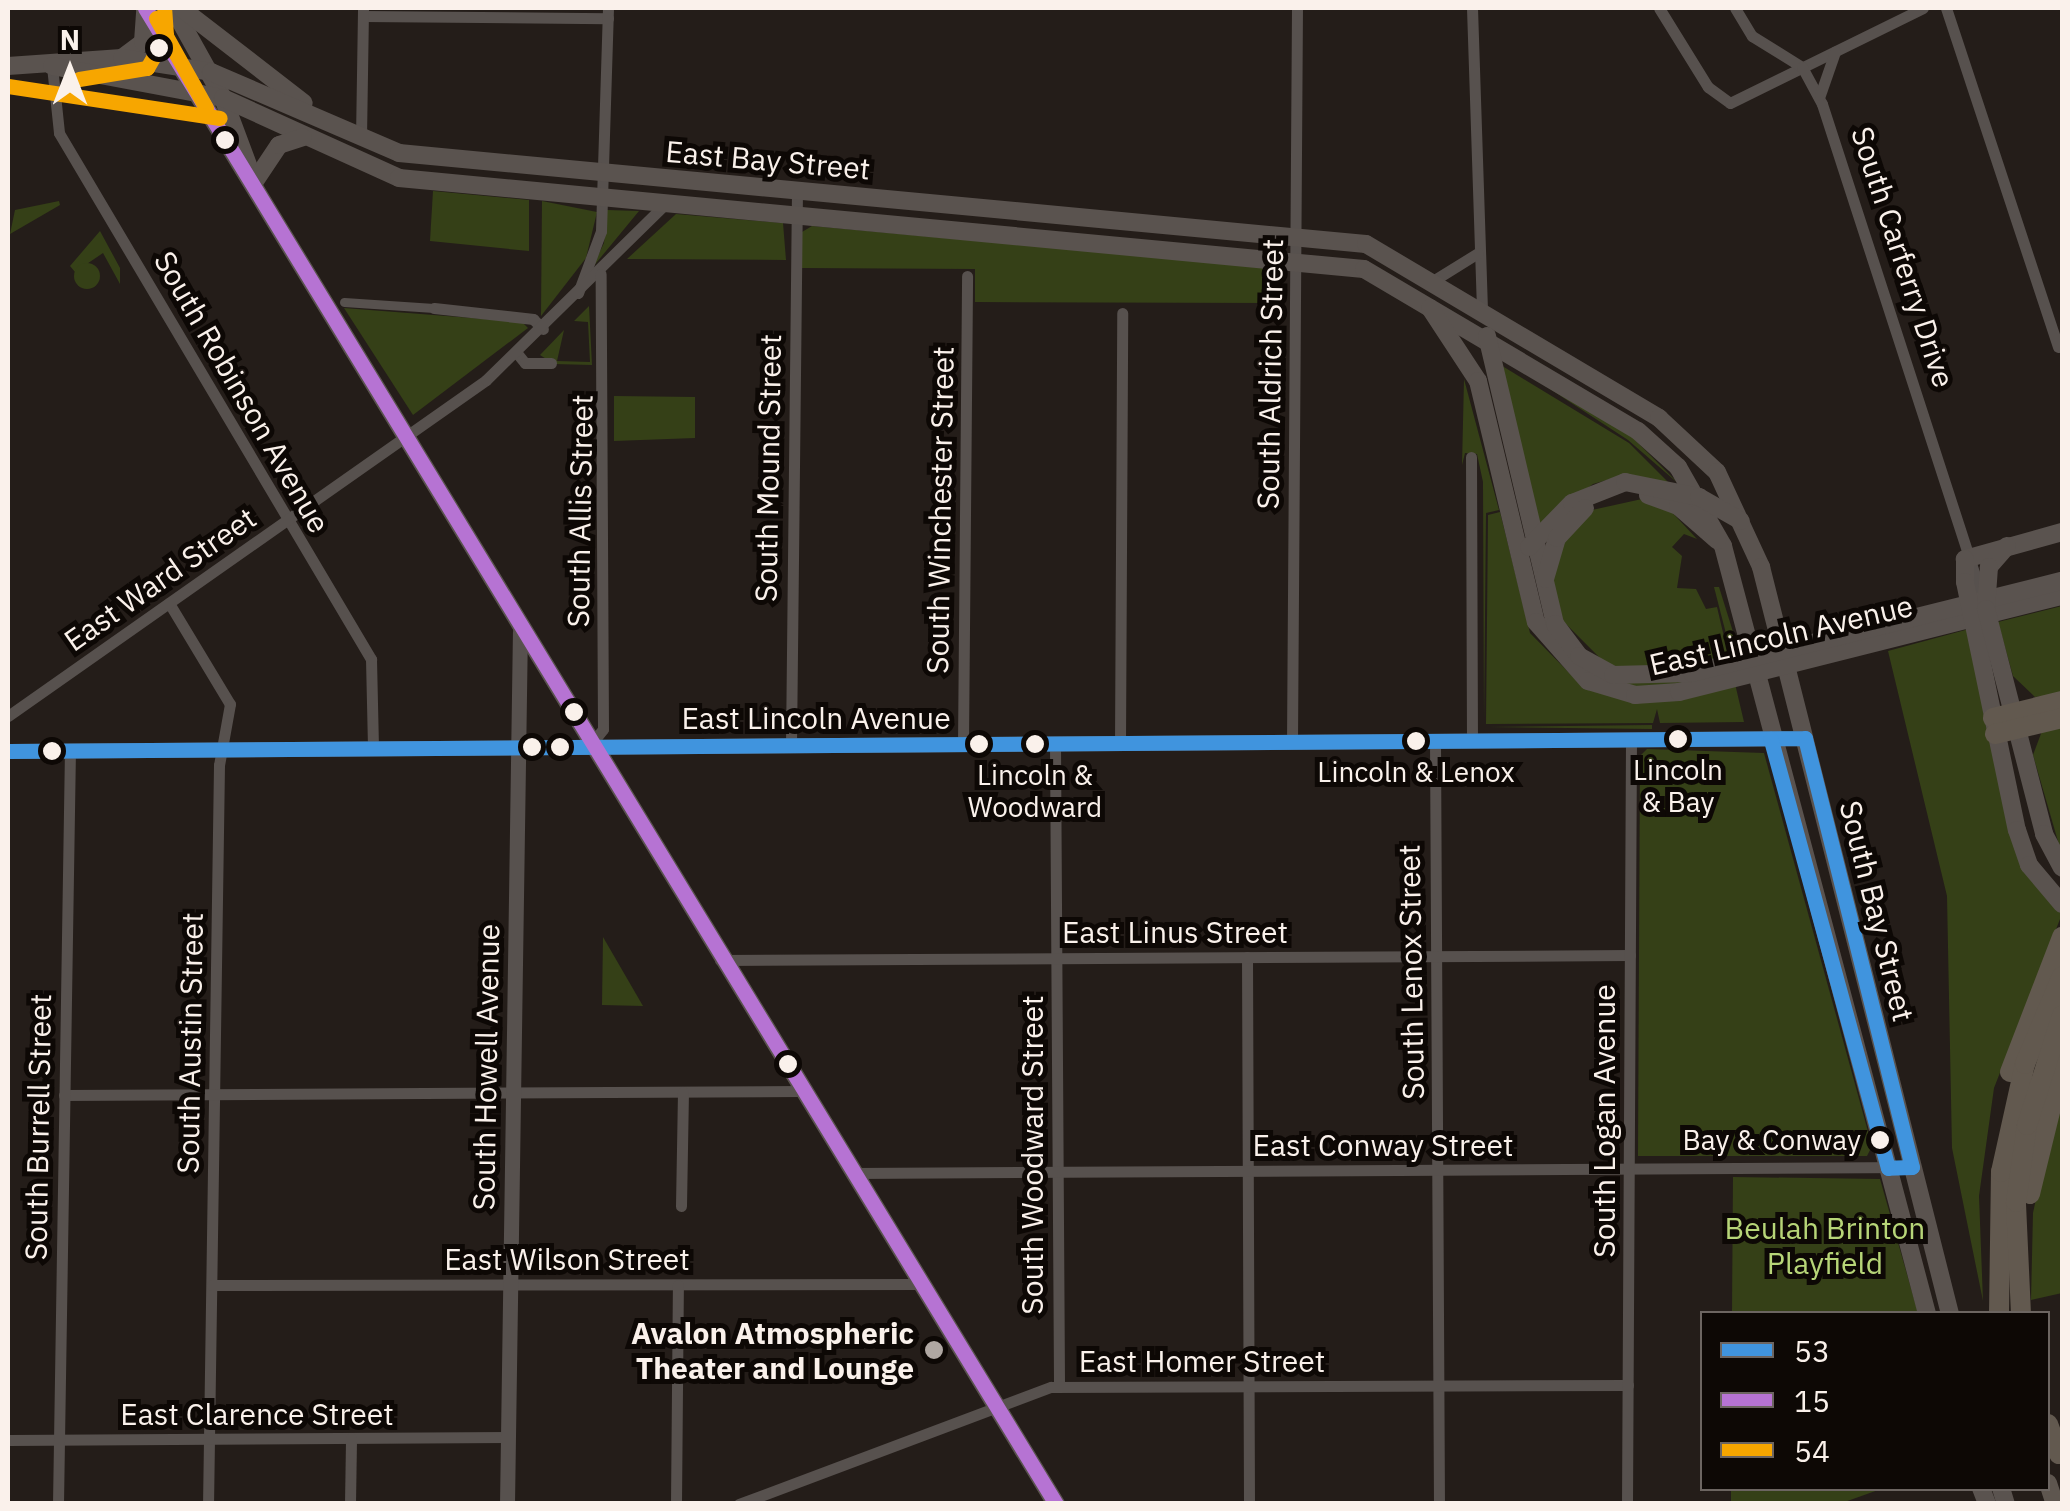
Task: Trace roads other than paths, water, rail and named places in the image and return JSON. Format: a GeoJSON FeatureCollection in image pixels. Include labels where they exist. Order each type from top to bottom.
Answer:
{"type":"FeatureCollection","features":[{"type":"Feature","properties":{"kind":"highway"},"geometry":{"type":"LineString","coordinates":[[2016,721],[2062,702]]}},
{"type":"Feature","properties":{"kind":"highway"},"geometry":{"type":"LineString","coordinates":[[1994,726],[2062,718]]}},
{"type":"Feature","properties":{"kind":"highway"},"geometry":{"type":"LineString","coordinates":[[1999,1311],[1997,1208],[2010,1073],[2059,943]]}},
{"type":"Feature","properties":{"kind":"highway"},"geometry":{"type":"LineString","coordinates":[[1997,1208],[2026,1064],[2062,976]]}},
{"type":"Feature","properties":{"kind":"highway"},"geometry":{"type":"LineString","coordinates":[[2021,1311],[2018,1276],[2026,1125],[2062,1015]]}},
{"type":"Feature","properties":{"kind":"highway"},"geometry":{"type":"LineString","coordinates":[[2018,1276],[2062,1063]]}},
{"type":"Feature","properties":{"kind":"highway"},"geometry":{"type":"LineString","coordinates":[[2050,1429],[2061,1459]]}},
{"type":"Feature","properties":{"kind":"main road"},"geometry":{"type":"LineString","coordinates":[[122,58],[142,42],[144,8]]}},
{"type":"Feature","properties":{"kind":"main road"},"geometry":{"type":"LineString","coordinates":[[144,8],[254,182],[520,632],[1056,1504]]}},
{"type":"Feature","properties":{"kind":"main road"},"geometry":{"type":"LineString","coordinates":[[173,8],[224,98],[254,182]]}},
{"type":"Feature","properties":{"kind":"main road"},"geometry":{"type":"LineString","coordinates":[[181,8],[319,117]]}},
{"type":"Feature","properties":{"kind":"main road","name":"East Bay Street"},"geometry":{"type":"LineString","coordinates":[[52,66],[122,58],[210,72],[319,117],[360,141],[670,179],[1366,244]]}},
{"type":"Feature","properties":{"kind":"main road"},"geometry":{"type":"LineString","coordinates":[[8,66],[52,66]]}},
{"type":"Feature","properties":{"kind":"main road","name":"East Bay Street"},"geometry":{"type":"LineString","coordinates":[[52,66],[224,98],[375,173],[1364,269]]}},
{"type":"Feature","properties":{"kind":"main road"},"geometry":{"type":"LineString","coordinates":[[254,182],[279,144],[303,137]]}},
{"type":"Feature","properties":{"kind":"main road"},"geometry":{"type":"LineString","coordinates":[[360,141],[375,173]]}},
{"type":"Feature","properties":{"kind":"main road"},"geometry":{"type":"LineString","coordinates":[[667,202],[670,179]]}},
{"type":"Feature","properties":{"kind":"main road","name":"South Bay Street"},"geometry":{"type":"LineString","coordinates":[[1366,244],[1482,306],[1684,438],[1746,524],[1949,1311]]}},
{"type":"Feature","properties":{"kind":"main road","name":"South Bay Street"},"geometry":{"type":"LineString","coordinates":[[1364,269],[1424,300],[1638,431],[1699,497],[1723,546],[1926,1311]]}},
{"type":"Feature","properties":{"kind":"main road","name":"East Lincoln Avenue"},"geometry":{"type":"LineString","coordinates":[[1424,300],[1478,381],[1536,622],[1567,655],[1613,675],[1668,678],[2031,596],[2062,596]]}},
{"type":"Feature","properties":{"kind":"main road"},"geometry":{"type":"LineString","coordinates":[[1482,306],[1544,589],[1567,655]]}},
{"type":"Feature","properties":{"kind":"main road"},"geometry":{"type":"LineString","coordinates":[[1522,566],[1532,539],[1606,486],[1647,483],[1699,497],[1746,524]]}},
{"type":"Feature","properties":{"kind":"main road"},"geometry":{"type":"LineString","coordinates":[[1544,589],[1566,526],[1613,496],[1664,499],[1723,546]]}},
{"type":"Feature","properties":{"kind":"main road"},"geometry":{"type":"LineString","coordinates":[[1966,559],[2062,532]]}},
{"type":"Feature","properties":{"kind":"main road"},"geometry":{"type":"LineString","coordinates":[[1986,609],[1990,566],[2007,546]]}},
{"type":"Feature","properties":{"kind":"main road","name":"South Carferry Drive"},"geometry":{"type":"LineString","coordinates":[[1966,559],[1994,726],[2030,865],[2062,904]]}},
{"type":"Feature","properties":{"kind":"main road","name":"East Lincoln Avenue"},"geometry":{"type":"LineString","coordinates":[[2031,596],[2062,580]]}},
{"type":"Feature","properties":{"kind":"main road","name":"South Carferry Drive"},"geometry":{"type":"LineString","coordinates":[[1986,609],[2044,834],[2062,868]]}},
{"type":"Feature","properties":{"kind":"main road"},"geometry":{"type":"LineString","coordinates":[[1911,1253],[1933,1248]]}},
{"type":"Feature","properties":{"kind":"street","name":"South Aldrich Street"},"geometry":{"type":"LineString","coordinates":[[1292,742],[1297,8]]}},
{"type":"Feature","properties":{"kind":"street"},"geometry":{"type":"LineString","coordinates":[[1472,8],[1482,306]]}},
{"type":"Feature","properties":{"kind":"street"},"geometry":{"type":"LineString","coordinates":[[1659,8],[1724,101],[1745,103],[1802,67],[1923,8]]}},
{"type":"Feature","properties":{"kind":"street","name":"South Carferry Drive"},"geometry":{"type":"LineString","coordinates":[[1736,8],[1752,36],[1802,67],[1820,99],[1966,559],[1986,609]]}},
{"type":"Feature","properties":{"kind":"street"},"geometry":{"type":"LineString","coordinates":[[1946,8],[2058,347]]}},
{"type":"Feature","properties":{"kind":"street"},"geometry":{"type":"LineString","coordinates":[[360,141],[363,12],[608,13],[604,196]]}},
{"type":"Feature","properties":{"kind":"street"},"geometry":{"type":"LineString","coordinates":[[1820,99],[1836,50]]}},
{"type":"Feature","properties":{"kind":"street","name":"South Robinson Avenue"},"geometry":{"type":"LineString","coordinates":[[52,66],[59,133],[371,660],[374,748]]}},
{"type":"Feature","properties":{"kind":"street","name":"South Mound Street"},"geometry":{"type":"LineString","coordinates":[[791,745],[797,192]]}},
{"type":"Feature","properties":{"kind":"street","name":"East Ward Street"},"geometry":{"type":"LineString","coordinates":[[576,297],[602,232],[604,196]]}},
{"type":"Feature","properties":{"kind":"street","name":"East Ward Street"},"geometry":{"type":"LineString","coordinates":[[8,716],[405,437],[516,352],[601,274],[667,202]]}},
{"type":"Feature","properties":{"kind":"street"},"geometry":{"type":"LineString","coordinates":[[1436,280],[1478,253]]}},
{"type":"Feature","properties":{"kind":"street","name":"South Allis Street"},"geometry":{"type":"LineString","coordinates":[[591,744],[603,728],[601,274]]}},
{"type":"Feature","properties":{"kind":"street","name":"South Winchester Street"},"geometry":{"type":"LineString","coordinates":[[963,744],[967,276]]}},
{"type":"Feature","properties":{"kind":"street"},"geometry":{"type":"LineString","coordinates":[[344,302],[533,319],[543,330]]}},
{"type":"Feature","properties":{"kind":"street"},"geometry":{"type":"LineString","coordinates":[[1120,743],[1122,313]]}},
{"type":"Feature","properties":{"kind":"street"},"geometry":{"type":"LineString","coordinates":[[516,352],[525,363],[551,363]]}},
{"type":"Feature","properties":{"kind":"street"},"geometry":{"type":"LineString","coordinates":[[1471,456],[1472,741]]}},
{"type":"Feature","properties":{"kind":"street","name":"South Austin Street"},"geometry":{"type":"LineString","coordinates":[[169,603],[229,698],[224,749],[214,1094],[208,1504]]}},
{"type":"Feature","properties":{"kind":"street","name":"South Howell Avenue"},"geometry":{"type":"LineString","coordinates":[[507,1504],[520,632]]}},
{"type":"Feature","properties":{"kind":"street","name":"East Lincoln Avenue"},"geometry":{"type":"LineString","coordinates":[[8,751],[1804,738]]}},
{"type":"Feature","properties":{"kind":"street","name":"South Logan Avenue"},"geometry":{"type":"LineString","coordinates":[[1627,1504],[1631,740]]}},
{"type":"Feature","properties":{"kind":"street","name":"South Lenox Street"},"geometry":{"type":"LineString","coordinates":[[1435,741],[1439,1504]]}},
{"type":"Feature","properties":{"kind":"street","name":"South Woodward Street"},"geometry":{"type":"LineString","coordinates":[[1054,744],[1060,1386]]}},
{"type":"Feature","properties":{"kind":"street","name":"South Burrell Street"},"geometry":{"type":"LineString","coordinates":[[58,1504],[70,750]]}},
{"type":"Feature","properties":{"kind":"street","name":"East Linus Street"},"geometry":{"type":"LineString","coordinates":[[720,960],[1630,955]]}},
{"type":"Feature","properties":{"kind":"street"},"geometry":{"type":"LineString","coordinates":[[1247,957],[1249,1504]]}},
{"type":"Feature","properties":{"kind":"street"},"geometry":{"type":"LineString","coordinates":[[64,1095],[801,1091]]}},
{"type":"Feature","properties":{"kind":"street"},"geometry":{"type":"LineString","coordinates":[[681,1206],[683,1092]]}},
{"type":"Feature","properties":{"kind":"street","name":"East Conway Street"},"geometry":{"type":"LineString","coordinates":[[854,1173],[1912,1168]]}},
{"type":"Feature","properties":{"kind":"street","name":"East Wilson Street"},"geometry":{"type":"LineString","coordinates":[[212,1285],[922,1284]]}},
{"type":"Feature","properties":{"kind":"street"},"geometry":{"type":"LineString","coordinates":[[676,1504],[678,1286]]}},
{"type":"Feature","properties":{"kind":"street","name":"East Homer Street"},"geometry":{"type":"LineString","coordinates":[[739,1504],[1060,1386],[1628,1384]]}},
{"type":"Feature","properties":{"kind":"street","name":"East Clarence Street"},"geometry":{"type":"LineString","coordinates":[[8,1440],[508,1437]]}},
{"type":"Feature","properties":{"kind":"street"},"geometry":{"type":"LineString","coordinates":[[350,1504],[351,1438]]}},
{"type":"Feature","properties":{"kind":"place","name":"Lincoln & Bay"},"geometry":{"type":"Point","coordinates":[1678,739]}},
{"type":"Feature","properties":{"kind":"place","name":"Lincoln & Lenox"},"geometry":{"type":"Point","coordinates":[1416,741]}},
{"type":"Feature","properties":{"kind":"place","name":"Lincoln & Woodward"},"geometry":{"type":"Point","coordinates":[1035,744]}},
{"type":"Feature","properties":{"kind":"place","name":"Bay & Conway"},"geometry":{"type":"Point","coordinates":[1880,1140]}},
{"type":"Feature","properties":{"kind":"place","name":"Avalon Atmospheric Theater and Lounge"},"geometry":{"type":"Point","coordinates":[934,1350]}},
{"type":"Feature","properties":{"kind":"park label","name":"Beulah Brinton Playfield"},"geometry":{"type":"Point","coordinates":[1825,1245]}}]}
